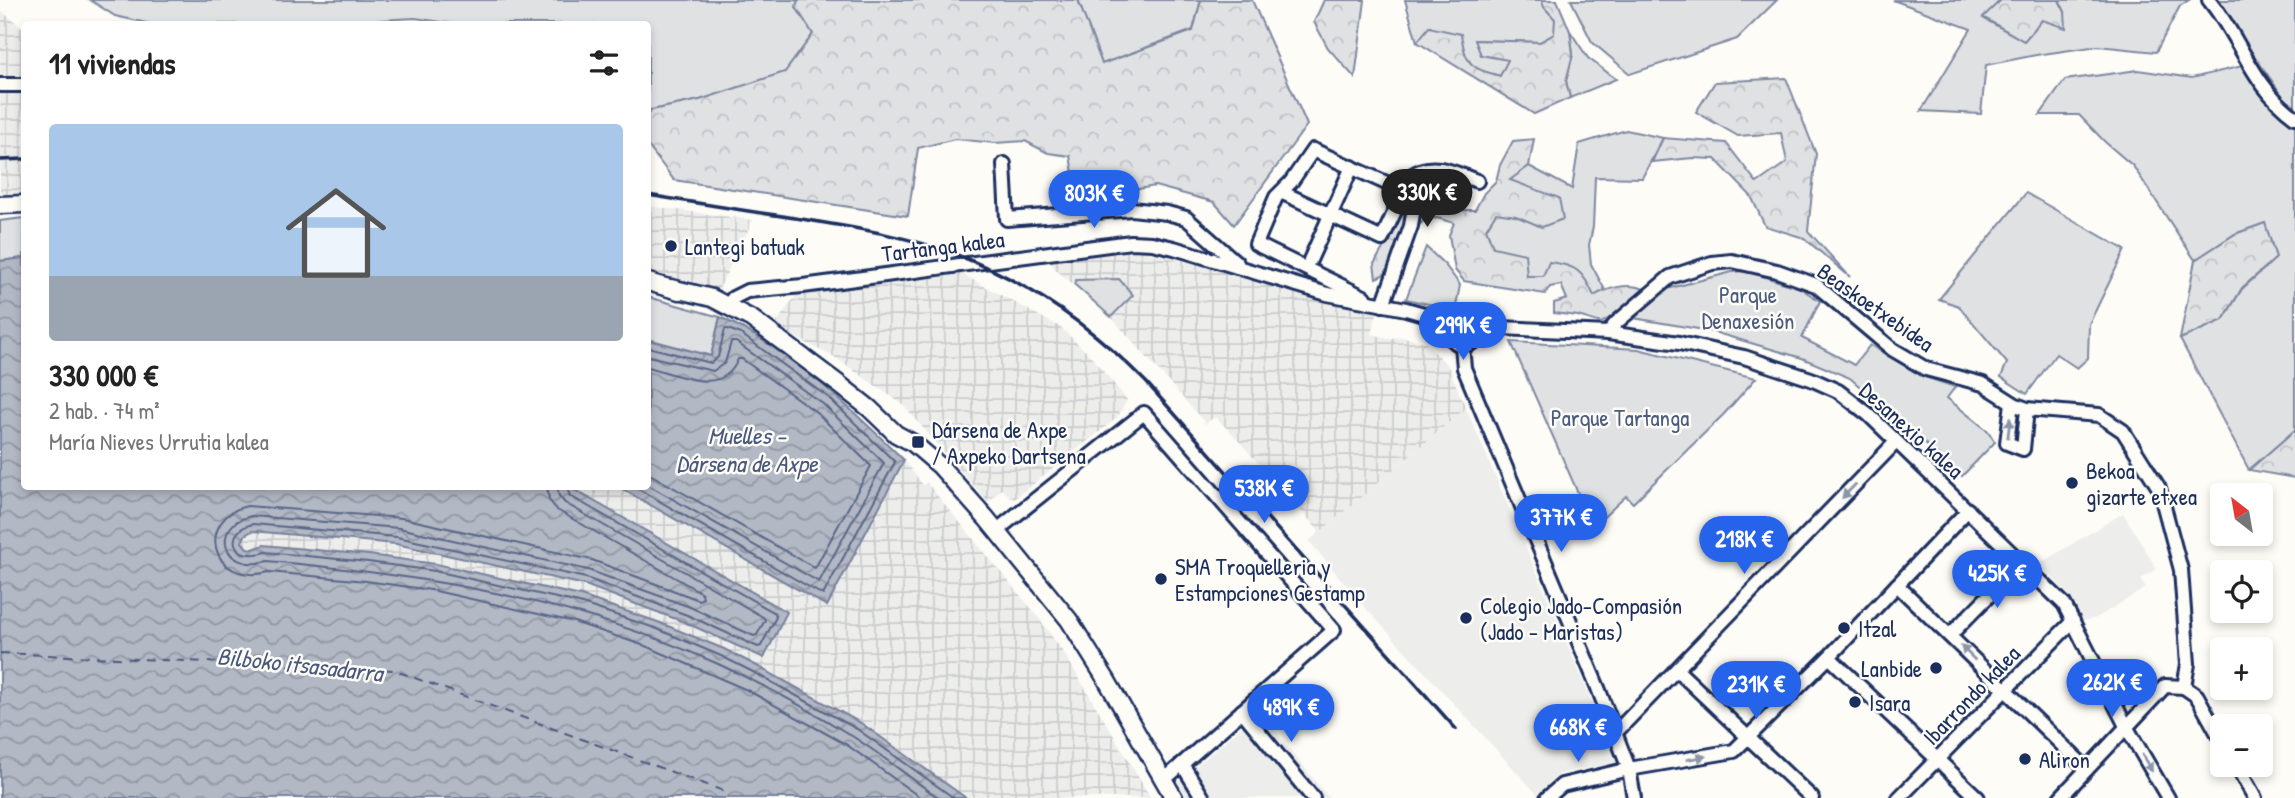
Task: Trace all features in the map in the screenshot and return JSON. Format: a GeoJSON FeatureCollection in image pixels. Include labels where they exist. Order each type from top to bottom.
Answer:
{"type":"FeatureCollection","features":[{"type":"Feature","properties":{"kind":"main road"},"geometry":{"type":"LineString","coordinates":[[0,205],[21,204]]}},
{"type":"Feature","properties":{"kind":"main road"},"geometry":{"type":"LineString","coordinates":[[651,283],[712,298],[752,319],[869,408],[896,434],[928,455],[951,478],[1069,620],[1174,798]]}},
{"type":"Feature","properties":{"kind":"main road"},"geometry":{"type":"LineString","coordinates":[[671,288],[770,334]]}},
{"type":"Feature","properties":{"kind":"street"},"geometry":{"type":"LineString","coordinates":[[2209,0],[2217,9],[2248,64],[2283,108],[2295,117]]}},
{"type":"Feature","properties":{"kind":"street"},"geometry":{"type":"LineString","coordinates":[[0,85],[21,85]]}},
{"type":"Feature","properties":{"kind":"street"},"geometry":{"type":"LineString","coordinates":[[1281,192],[1381,239],[1404,191],[1313,150],[1291,182],[1281,192],[1276,197],[1256,244],[1362,295],[1370,302]]}},
{"type":"Feature","properties":{"kind":"street"},"geometry":{"type":"LineString","coordinates":[[1004,164],[1007,219],[1132,209],[1167,213],[1186,218],[1234,259],[1237,267]]}},
{"type":"Feature","properties":{"kind":"street"},"geometry":{"type":"LineString","coordinates":[[1310,260],[1352,167]]}},
{"type":"Feature","properties":{"kind":"street"},"geometry":{"type":"LineString","coordinates":[[1383,305],[1411,226],[1415,201],[1414,174],[1422,169],[1433,168],[1477,181]]}},
{"type":"Feature","properties":{"kind":"street","name":"Tartanga kalea"},"geometry":{"type":"LineString","coordinates":[[728,305],[733,298],[747,291],[1130,242],[1174,248],[1327,294],[1452,322]]}},
{"type":"Feature","properties":{"kind":"street","name":"Beaskoetxebidea"},"geometry":{"type":"LineString","coordinates":[[1608,333],[1670,277],[1712,263],[1732,261],[1777,271],[1816,285],[1892,348],[1926,369],[1983,384],[2012,403],[2027,409],[2099,415],[2123,430],[2159,488],[2181,570],[2188,664],[2184,687]]}},
{"type":"Feature","properties":{"kind":"street"},"geometry":{"type":"LineString","coordinates":[[1459,316],[1473,319],[1478,327],[1475,340],[1462,345],[1457,344],[1450,336],[1452,322],[1459,316]]}},
{"type":"Feature","properties":{"kind":"street","name":"Desanexio kalea"},"geometry":{"type":"LineString","coordinates":[[1478,327],[1608,333],[1679,343],[1745,357],[1838,391],[1868,414],[2064,604],[2127,728],[2168,798]]}},
{"type":"Feature","properties":{"kind":"street"},"geometry":{"type":"LineString","coordinates":[[1462,345],[1464,368],[1616,732],[1629,769],[1634,798]]}},
{"type":"Feature","properties":{"kind":"street"},"geometry":{"type":"LineString","coordinates":[[2012,403],[2007,443],[2023,449],[2027,409]]}},
{"type":"Feature","properties":{"kind":"street"},"geometry":{"type":"LineString","coordinates":[[996,531],[1144,413],[1334,630],[1164,780]]}},
{"type":"Feature","properties":{"kind":"street"},"geometry":{"type":"LineString","coordinates":[[1616,732],[1896,442]]}},
{"type":"Feature","properties":{"kind":"street"},"geometry":{"type":"LineString","coordinates":[[1547,798],[1562,785],[1629,769],[1734,751],[1829,657],[1968,510]]}},
{"type":"Feature","properties":{"kind":"street"},"geometry":{"type":"LineString","coordinates":[[1950,635],[2021,563]]}},
{"type":"Feature","properties":{"kind":"street"},"geometry":{"type":"LineString","coordinates":[[1897,585],[2087,769]]}},
{"type":"Feature","properties":{"kind":"street","name":"Ibarrondo kalea"},"geometry":{"type":"LineString","coordinates":[[1899,798],[2073,621]]}},
{"type":"Feature","properties":{"kind":"street"},"geometry":{"type":"LineString","coordinates":[[1829,657],[1978,798]]}},
{"type":"Feature","properties":{"kind":"street"},"geometry":{"type":"LineString","coordinates":[[1677,670],[1812,798]]}},
{"type":"Feature","properties":{"kind":"street"},"geometry":{"type":"LineString","coordinates":[[2060,798],[2165,686],[2184,687],[2197,696],[2210,719]]}},
{"type":"Feature","properties":{"kind":"street"},"geometry":{"type":"LineString","coordinates":[[1242,711],[1313,798]]}},
{"type":"Feature","properties":{"kind":"street"},"geometry":{"type":"LineString","coordinates":[[1182,764],[1203,798]]}},
{"type":"Feature","properties":{"kind":"street"},"geometry":{"type":"LineString","coordinates":[[2243,777],[2255,798]]}},
{"type":"Feature","properties":{"kind":"shaded area"},"geometry":{"type":"Polygon","coordinates":[[[0,10],[21,27],[21,197],[0,197],[0,10]]]}},
{"type":"Feature","properties":{"kind":"shaded area"},"geometry":{"type":"Polygon","coordinates":[[[651,206],[753,220],[718,291],[651,274],[651,206]]]}},
{"type":"Feature","properties":{"kind":"shaded area"},"geometry":{"type":"Polygon","coordinates":[[[1141,251],[1227,271],[1282,289],[1360,305],[1377,314],[1371,334],[1425,342],[1448,366],[1466,408],[1320,532],[1229,430],[1214,417],[1206,424],[1111,317],[1054,268],[1050,259],[1141,251]]]}},
{"type":"Feature","properties":{"kind":"shaded area"},"geometry":{"type":"Polygon","coordinates":[[[962,274],[1060,327],[1092,357],[1127,400],[1117,418],[1013,500],[1002,489],[988,502],[902,404],[837,359],[774,326],[797,294],[962,274]]]}},
{"type":"Feature","properties":{"kind":"shaded area"},"geometry":{"type":"Polygon","coordinates":[[[1466,408],[1618,762],[1560,774],[1537,794],[1362,604],[1309,541],[1466,408]]]}},
{"type":"Feature","properties":{"kind":"shaded area"},"geometry":{"type":"Polygon","coordinates":[[[904,460],[923,485],[927,483],[1035,613],[1064,653],[1151,798],[966,798],[861,723],[759,667],[658,622],[581,596],[436,564],[265,545],[253,549],[247,548],[242,542],[245,535],[252,531],[396,544],[585,585],[684,622],[763,657],[573,490],[624,490],[827,605],[904,460]]]}},
{"type":"Feature","properties":{"kind":"shaded area"},"geometry":{"type":"Polygon","coordinates":[[[2123,513],[2157,569],[2141,579],[2146,588],[2096,618],[2084,621],[2070,596],[2038,563],[2123,513]]]}},
{"type":"Feature","properties":{"kind":"shaded area"},"geometry":{"type":"Polygon","coordinates":[[[1262,715],[1329,798],[1181,798],[1173,786],[1253,717],[1262,715]]]}},
{"type":"Feature","properties":{"kind":"green space"},"geometry":{"type":"Polygon","coordinates":[[[90,0],[798,0],[797,7],[813,34],[785,72],[700,100],[652,110],[651,21],[434,21],[415,18],[364,21],[138,21],[115,16],[90,0]]]}},
{"type":"Feature","properties":{"kind":"green space"},"geometry":{"type":"Polygon","coordinates":[[[798,0],[1078,0],[1102,64],[1193,31],[1201,0],[1252,0],[1307,125],[1234,225],[1214,202],[1155,186],[1078,200],[1070,156],[1048,153],[1025,141],[995,143],[955,139],[918,148],[908,216],[674,180],[651,150],[651,111],[700,100],[785,72],[813,34],[796,7],[798,0]]]}},
{"type":"Feature","properties":{"kind":"green space"},"geometry":{"type":"Polygon","coordinates":[[[1078,0],[1201,0],[1193,30],[1102,64],[1078,0]]]}},
{"type":"Feature","properties":{"kind":"green space"},"geometry":{"type":"Polygon","coordinates":[[[1324,0],[1365,0],[1355,78],[1328,48],[1314,22],[1324,0]]]}},
{"type":"Feature","properties":{"kind":"green space"},"geometry":{"type":"Polygon","coordinates":[[[1405,0],[1542,0],[1544,7],[1555,19],[1555,34],[1540,42],[1475,40],[1509,60],[1500,76],[1475,69],[1464,54],[1430,27],[1417,42],[1405,0]]]}},
{"type":"Feature","properties":{"kind":"green space"},"geometry":{"type":"Polygon","coordinates":[[[1542,0],[1557,0],[1570,31],[1573,54],[1566,81],[1570,98],[1534,114],[1417,42],[1429,27],[1461,34],[1465,53],[1471,64],[1500,76],[1508,60],[1481,55],[1475,40],[1540,42],[1554,34],[1555,19],[1544,7],[1542,0]]]}},
{"type":"Feature","properties":{"kind":"green space"},"geometry":{"type":"Polygon","coordinates":[[[1571,0],[1777,0],[1737,39],[1630,74],[1592,42],[1571,0]]]}},
{"type":"Feature","properties":{"kind":"green space"},"geometry":{"type":"Polygon","coordinates":[[[1893,0],[2001,0],[1983,18],[2024,41],[2042,20],[2065,12],[2059,0],[2189,0],[2180,6],[2156,52],[2098,46],[1986,65],[1981,114],[1921,111],[1971,29],[1893,0]]]}},
{"type":"Feature","properties":{"kind":"green space"},"geometry":{"type":"Polygon","coordinates":[[[2001,0],[2059,0],[2065,12],[2066,28],[2042,20],[2024,41],[1983,17],[2001,0]]]}},
{"type":"Feature","properties":{"kind":"green space"},"geometry":{"type":"Polygon","coordinates":[[[2215,0],[2295,0],[2295,110],[2289,105],[2215,0]]]}},
{"type":"Feature","properties":{"kind":"green space"},"geometry":{"type":"Polygon","coordinates":[[[1570,31],[1588,58],[1616,79],[1570,98],[1566,81],[1573,54],[1570,31]]]}},
{"type":"Feature","properties":{"kind":"green space"},"geometry":{"type":"Polygon","coordinates":[[[2242,66],[2270,102],[2295,123],[2295,430],[2249,470],[2180,339],[2223,320],[2242,289],[2276,258],[2265,223],[2235,234],[2195,260],[2133,166],[2079,115],[2040,115],[2065,80],[2138,70],[2192,78],[2242,66]]]}},
{"type":"Feature","properties":{"kind":"green space"},"geometry":{"type":"Polygon","coordinates":[[[1786,78],[1816,154],[1808,231],[1850,277],[1804,238],[1765,226],[1751,196],[1715,159],[1652,162],[1663,138],[1726,143],[1757,183],[1787,162],[1781,133],[1738,136],[1696,112],[1715,82],[1786,78]]]}},
{"type":"Feature","properties":{"kind":"green space"},"geometry":{"type":"Polygon","coordinates":[[[1626,130],[1663,138],[1642,178],[1595,177],[1593,227],[1589,245],[1591,264],[1605,290],[1594,296],[1543,276],[1526,276],[1493,247],[1486,229],[1496,212],[1516,216],[1542,227],[1533,190],[1509,180],[1529,166],[1572,189],[1579,144],[1626,130]]]}},
{"type":"Feature","properties":{"kind":"green space"},"geometry":{"type":"Polygon","coordinates":[[[1534,139],[1529,166],[1510,180],[1559,198],[1563,219],[1542,227],[1516,216],[1496,213],[1486,229],[1493,247],[1525,254],[1527,276],[1543,276],[1549,262],[1572,267],[1582,275],[1594,296],[1618,287],[1644,289],[1616,314],[1601,323],[1554,313],[1554,303],[1567,299],[1561,285],[1550,287],[1545,294],[1464,281],[1455,270],[1449,235],[1454,223],[1437,218],[1425,219],[1398,248],[1387,273],[1376,278],[1374,264],[1407,206],[1422,190],[1423,178],[1432,177],[1437,204],[1455,210],[1475,210],[1484,193],[1496,181],[1500,165],[1513,141],[1534,139]]]}},
{"type":"Feature","properties":{"kind":"green space"},"geometry":{"type":"Polygon","coordinates":[[[2026,193],[2125,250],[2089,324],[2088,358],[2077,368],[2056,354],[2027,394],[2001,377],[2007,363],[1959,306],[1939,299],[2026,193]]]}},
{"type":"Feature","properties":{"kind":"green space"},"geometry":{"type":"Polygon","coordinates":[[[21,218],[21,258],[0,261],[0,221],[21,218]]]}},
{"type":"Feature","properties":{"kind":"green space"},"geometry":{"type":"Polygon","coordinates":[[[2265,223],[2276,258],[2242,288],[2223,320],[2180,339],[2195,260],[2235,234],[2265,223]]]}},
{"type":"Feature","properties":{"kind":"green space"},"geometry":{"type":"Polygon","coordinates":[[[1426,247],[1445,265],[1460,285],[1456,306],[1438,306],[1406,299],[1426,247]]]}},
{"type":"Feature","properties":{"kind":"green space","name":"Parque Denaxesión"},"geometry":{"type":"Polygon","coordinates":[[[1746,271],[1800,288],[1820,301],[1802,338],[1854,365],[1870,345],[1922,376],[1955,387],[1947,398],[1988,431],[1995,442],[1962,476],[1850,378],[1802,358],[1710,331],[1634,318],[1667,289],[1732,272],[1746,271]]]}},
{"type":"Feature","properties":{"kind":"green space"},"geometry":{"type":"Polygon","coordinates":[[[1119,279],[1133,295],[1111,317],[1074,284],[1076,280],[1119,279]]]}},
{"type":"Feature","properties":{"kind":"green space"},"geometry":{"type":"Polygon","coordinates":[[[651,298],[720,317],[711,356],[651,340],[651,298]]]}},
{"type":"Feature","properties":{"kind":"green space","name":"Parque Tartanga"},"geometry":{"type":"Polygon","coordinates":[[[1511,342],[1638,349],[1756,378],[1724,414],[1633,503],[1626,496],[1593,527],[1511,342]]]}},
{"type":"Feature","properties":{"kind":"green space"},"geometry":{"type":"Polygon","coordinates":[[[2295,430],[2295,478],[2249,470],[2295,430]]]}},
{"type":"Feature","properties":{"kind":"water","name":"Bilboko itsasadarra"},"geometry":{"type":"Polygon","coordinates":[[[21,258],[21,490],[575,490],[787,612],[764,658],[684,622],[585,585],[396,544],[252,531],[245,535],[242,542],[247,548],[253,549],[264,545],[436,564],[581,596],[658,622],[724,649],[861,723],[966,798],[0,798],[0,261],[21,258]]]}},
{"type":"Feature","properties":{"kind":"water","name":"Muelles - Dársena de Axpe"},"geometry":{"type":"Polygon","coordinates":[[[720,317],[771,345],[794,362],[840,400],[904,460],[827,606],[624,490],[651,490],[651,341],[711,356],[720,317]]]}},
{"type":"Feature","properties":{"kind":"ferry route"},"geometry":{"type":"LineString","coordinates":[[0,653],[393,670],[721,790],[729,798]]}},
{"type":"Feature","properties":{"kind":"railway"},"geometry":{"type":"LineString","coordinates":[[0,160],[21,159]]}},
{"type":"Feature","properties":{"kind":"railway"},"geometry":{"type":"LineString","coordinates":[[651,195],[877,232],[917,242],[984,266],[1058,308],[1104,343],[1146,382],[1456,729]]}},
{"type":"Feature","properties":{"kind":"place","name":"Lantegi batuak"},"geometry":{"type":"Point","coordinates":[671,246]}},
{"type":"Feature","properties":{"kind":"place","name":"Dársena de Axpe / Axpeko Dartsena"},"geometry":{"type":"Point","coordinates":[918,442]}},
{"type":"Feature","properties":{"kind":"place","name":"Bekoa gizarte etxea"},"geometry":{"type":"Point","coordinates":[2072,483]}},
{"type":"Feature","properties":{"kind":"place","name":"SMA Troquelleria y Estampciones Gestamp"},"geometry":{"type":"Point","coordinates":[1161,579]}},
{"type":"Feature","properties":{"kind":"place","name":"Colegio Jado-Compasión (Jado - Maristas)"},"geometry":{"type":"Point","coordinates":[1466,618]}},
{"type":"Feature","properties":{"kind":"place","name":"Itzal"},"geometry":{"type":"Point","coordinates":[1844,628]}},
{"type":"Feature","properties":{"kind":"place","name":"Lanbide"},"geometry":{"type":"Point","coordinates":[1936,668]}},
{"type":"Feature","properties":{"kind":"place","name":"Isara"},"geometry":{"type":"Point","coordinates":[1855,702]}},
{"type":"Feature","properties":{"kind":"place","name":"Aliron"},"geometry":{"type":"Point","coordinates":[2025,759]}}]}
